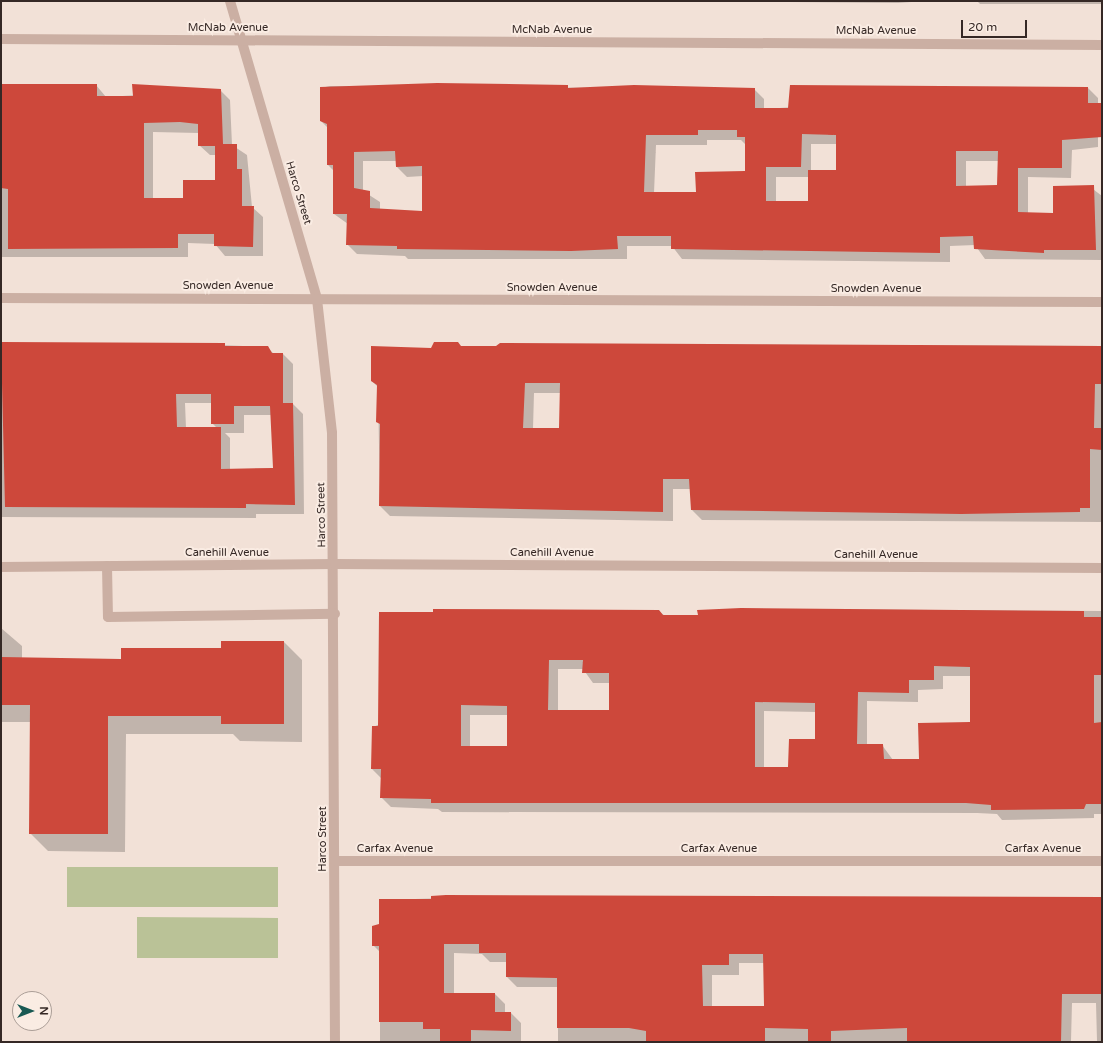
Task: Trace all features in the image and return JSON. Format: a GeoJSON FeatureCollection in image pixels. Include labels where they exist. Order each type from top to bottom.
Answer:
{"type":"FeatureCollection","features":[{"type":"Feature","properties":{"kind":"street","name":"Harco Street"},"geometry":{"type":"LineString","coordinates":[[230,1],[239,40],[317,299],[332,433],[335,564],[335,1042]]}},
{"type":"Feature","properties":{"kind":"street","name":"McNab Avenue"},"geometry":{"type":"LineString","coordinates":[[1,39],[1102,45]]}},
{"type":"Feature","properties":{"kind":"street","name":"Snowden Avenue"},"geometry":{"type":"LineString","coordinates":[[1,298],[1102,302]]}},
{"type":"Feature","properties":{"kind":"street","name":"Canehill Avenue"},"geometry":{"type":"LineString","coordinates":[[1,567],[335,564],[1102,568]]}},
{"type":"Feature","properties":{"kind":"street"},"geometry":{"type":"LineString","coordinates":[[107,566],[108,617],[335,614]]}},
{"type":"Feature","properties":{"kind":"street","name":"Carfax Avenue"},"geometry":{"type":"LineString","coordinates":[[335,861],[1102,861]]}},
{"type":"Feature","properties":{"kind":"green space"},"geometry":{"type":"Polygon","coordinates":[[[67,867],[278,867],[278,907],[67,907],[67,867]]]}},
{"type":"Feature","properties":{"kind":"green space"},"geometry":{"type":"Polygon","coordinates":[[[137,917],[278,918],[278,958],[137,958],[137,917]]]}},
{"type":"Feature","properties":{"kind":"building"},"geometry":{"type":"Polygon","coordinates":[[[437,83],[568,85],[568,88],[634,85],[755,88],[755,108],[788,108],[790,85],[1088,87],[1088,103],[1102,103],[1102,137],[1062,140],[1062,168],[1018,168],[1018,212],[1053,213],[1053,186],[1094,185],[1096,250],[1044,250],[1044,253],[974,249],[973,236],[940,237],[940,253],[671,249],[671,236],[617,236],[618,249],[571,251],[397,249],[397,246],[346,245],[347,214],[333,214],[333,165],[327,165],[327,124],[320,121],[320,87],[437,83]],[[698,130],[698,135],[646,135],[644,192],[696,192],[695,172],[745,171],[745,137],[737,137],[737,130],[698,130]],[[802,134],[801,167],[766,167],[766,201],[808,201],[808,170],[836,170],[836,135],[802,134]],[[395,151],[354,152],[354,188],[370,191],[370,208],[422,211],[422,166],[396,167],[395,151]],[[956,151],[956,186],[997,185],[998,151],[956,151]]]}},
{"type":"Feature","properties":{"kind":"building"},"geometry":{"type":"Polygon","coordinates":[[[1,84],[97,84],[97,96],[133,96],[132,84],[221,89],[223,144],[237,144],[237,169],[242,169],[242,206],[254,206],[253,247],[214,246],[214,234],[178,234],[178,248],[8,249],[8,189],[1,188],[1,84]],[[180,122],[144,123],[144,198],[183,198],[183,180],[215,180],[215,146],[198,146],[198,124],[180,122]]]}},
{"type":"Feature","properties":{"kind":"building"},"geometry":{"type":"Polygon","coordinates":[[[1,342],[225,343],[225,346],[268,346],[272,353],[283,353],[283,403],[293,403],[295,505],[246,504],[246,508],[5,507],[1,342]],[[176,394],[177,427],[221,427],[221,469],[273,468],[270,406],[234,406],[234,424],[211,424],[211,394],[176,394]]]}},
{"type":"Feature","properties":{"kind":"building"},"geometry":{"type":"Polygon","coordinates":[[[434,342],[458,342],[461,346],[496,346],[500,343],[1102,346],[1102,384],[1095,384],[1094,428],[1102,428],[1102,450],[1090,449],[1090,508],[1080,508],[1080,512],[961,514],[691,510],[689,479],[663,479],[663,512],[379,506],[380,424],[376,422],[377,385],[371,381],[371,346],[431,348],[434,342]],[[525,383],[523,428],[559,428],[560,383],[525,383]]]}},
{"type":"Feature","properties":{"kind":"building"},"geometry":{"type":"Polygon","coordinates":[[[741,608],[1084,611],[1084,617],[1102,617],[1102,675],[1094,675],[1094,723],[1102,722],[1102,804],[1086,804],[1084,809],[991,810],[991,805],[966,803],[431,803],[431,799],[380,798],[381,769],[371,769],[372,726],[378,726],[379,612],[433,612],[433,609],[659,610],[663,615],[698,615],[697,610],[741,608]],[[549,660],[548,710],[609,710],[609,673],[582,673],[583,660],[549,660]],[[934,666],[934,680],[909,680],[909,693],[858,692],[857,744],[883,744],[884,759],[919,759],[918,723],[970,722],[970,667],[934,666]],[[755,702],[755,767],[788,767],[789,739],[815,739],[815,703],[755,702]],[[461,705],[461,746],[507,746],[507,706],[461,705]]]}},
{"type":"Feature","properties":{"kind":"building"},"geometry":{"type":"Polygon","coordinates":[[[221,641],[284,641],[284,724],[221,724],[221,716],[108,716],[108,834],[29,834],[30,705],[1,705],[1,657],[121,659],[121,648],[221,648],[221,641]]]}},
{"type":"Feature","properties":{"kind":"building"},"geometry":{"type":"Polygon","coordinates":[[[431,896],[1102,897],[1102,994],[1062,994],[1061,1042],[907,1042],[907,1028],[831,1031],[831,1042],[808,1041],[808,1029],[765,1028],[765,1042],[646,1042],[646,1031],[629,1028],[557,1028],[557,978],[506,977],[506,953],[479,953],[479,944],[444,944],[444,993],[495,993],[495,1012],[511,1012],[511,1031],[471,1030],[471,1042],[440,1042],[440,1029],[423,1029],[423,1022],[379,1022],[379,946],[372,946],[372,926],[379,924],[379,899],[431,899],[431,896]],[[729,954],[729,965],[702,965],[703,1006],[764,1006],[763,954],[729,954]]]}}]}
